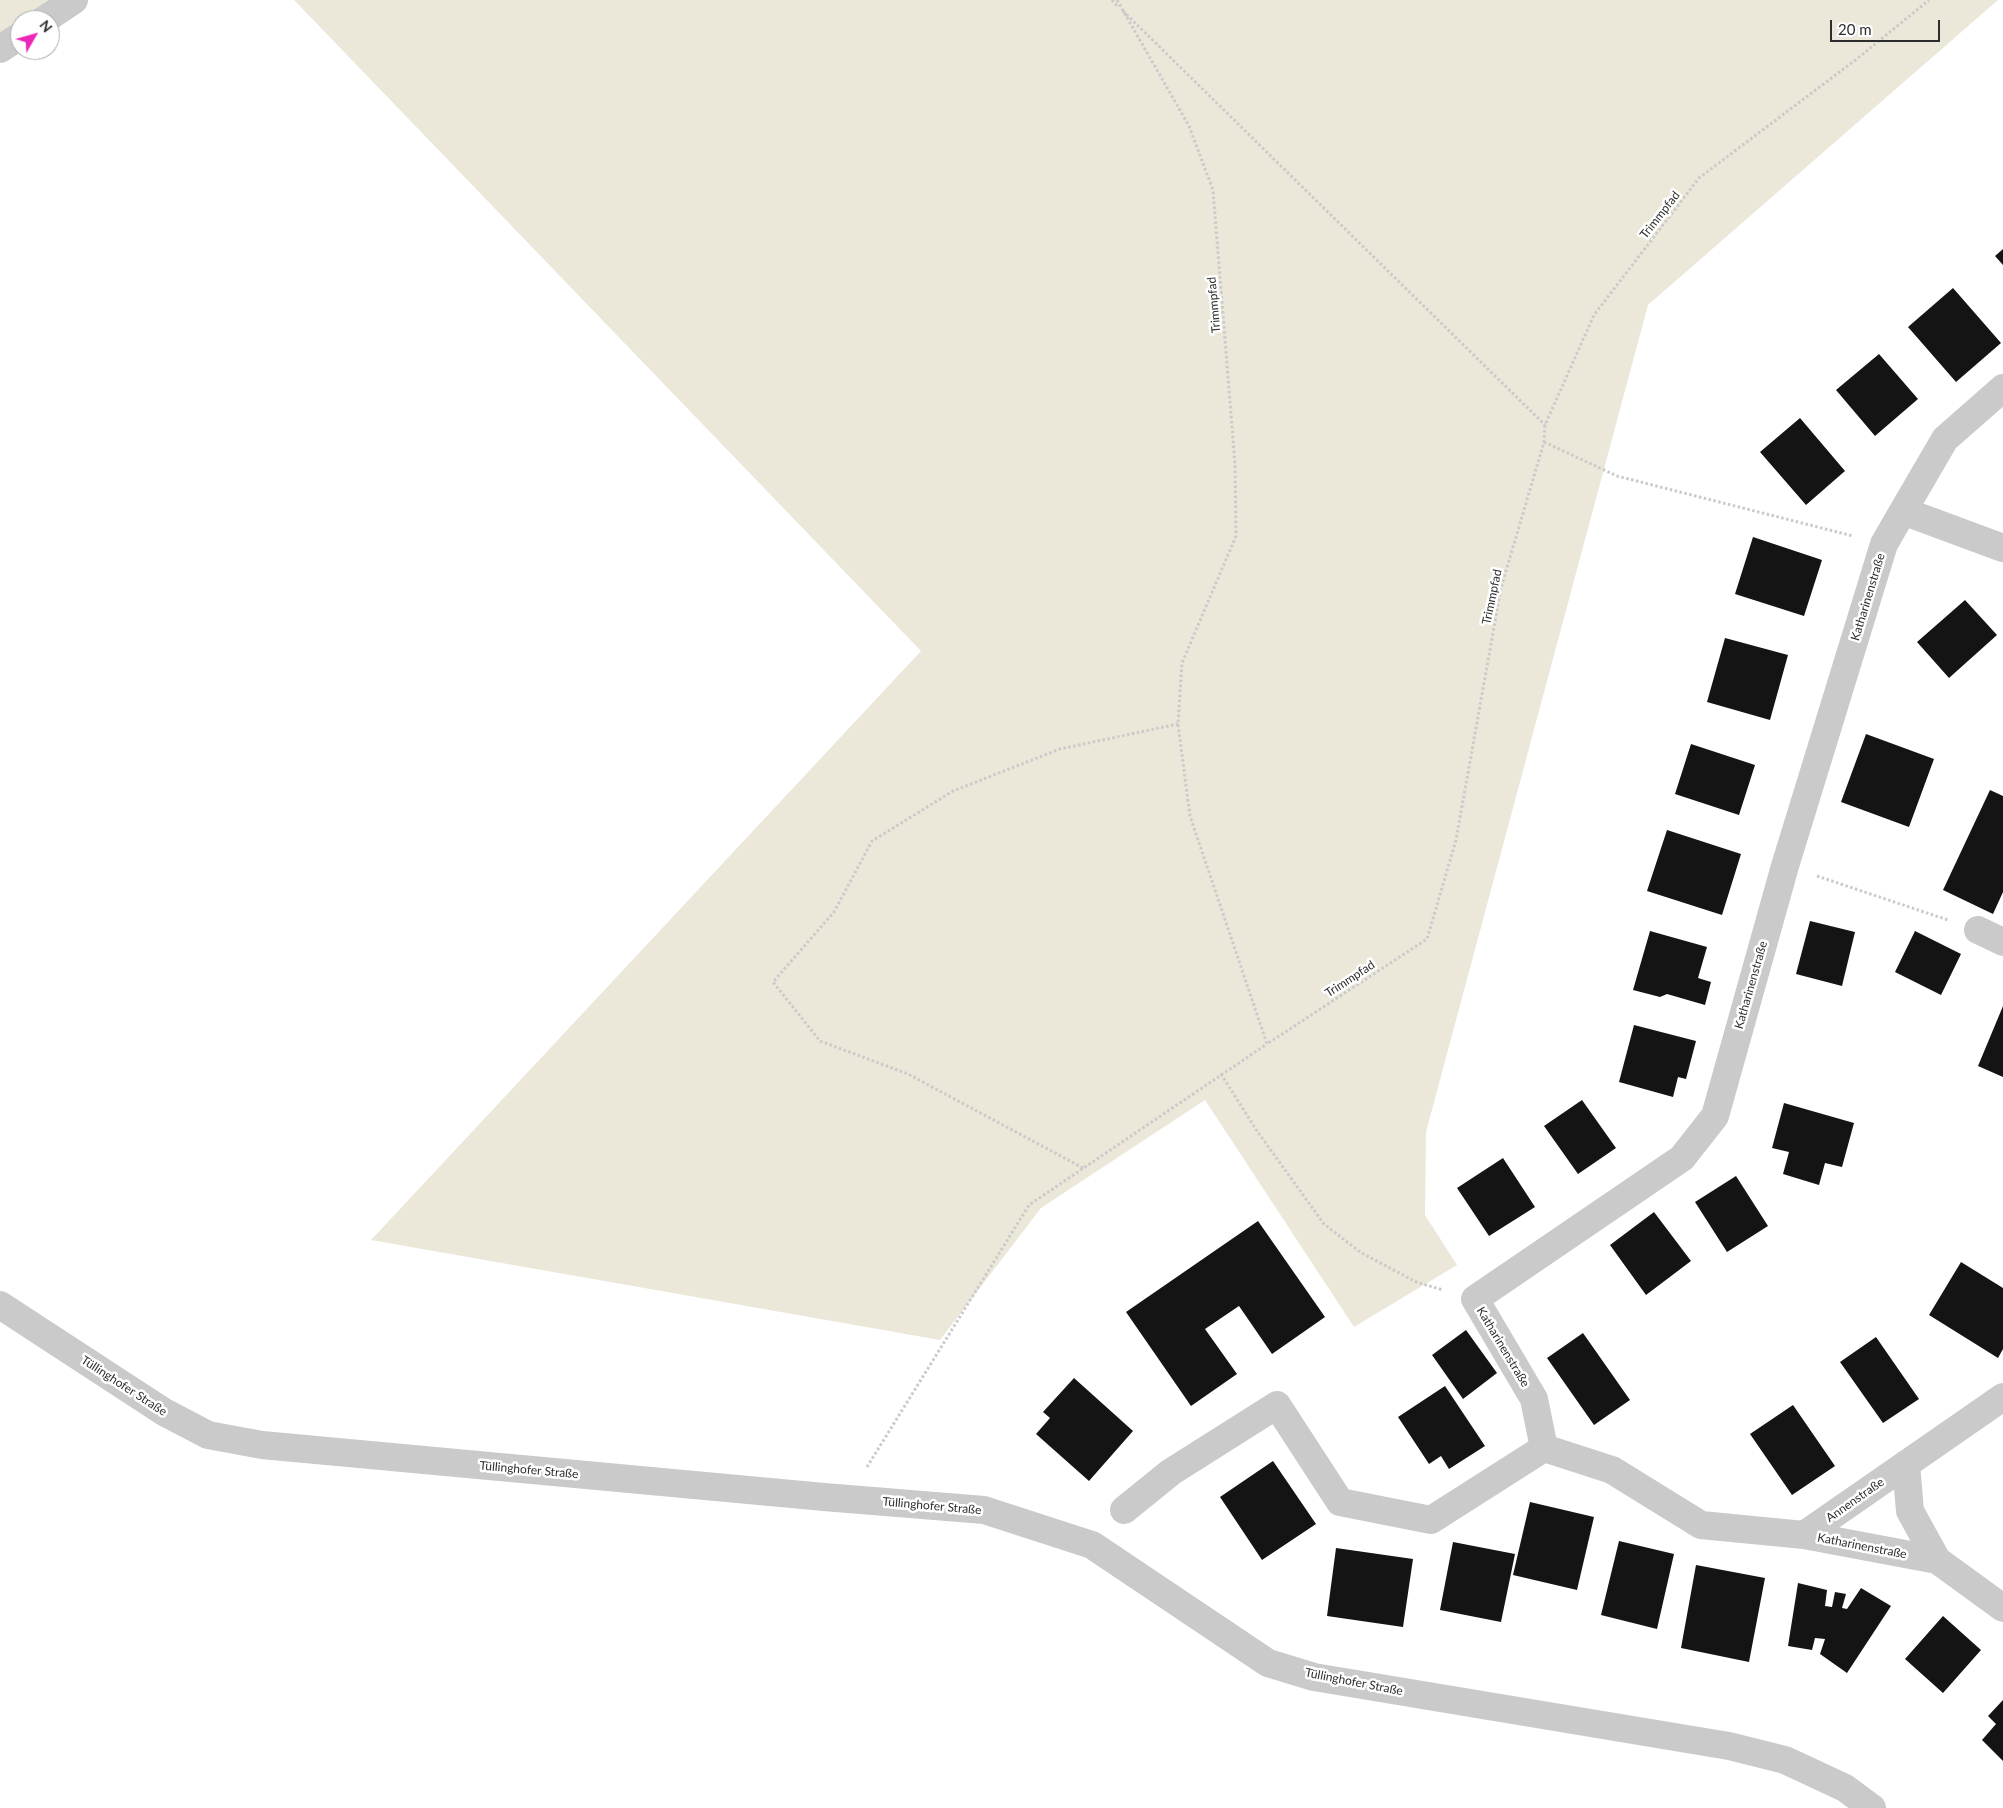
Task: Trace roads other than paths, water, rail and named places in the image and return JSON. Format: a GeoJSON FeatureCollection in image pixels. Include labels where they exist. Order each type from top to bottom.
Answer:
{"type":"FeatureCollection","features":[{"type":"Feature","properties":{"kind":"street"},"geometry":{"type":"LineString","coordinates":[[59,10],[74,0]]}},
{"type":"Feature","properties":{"kind":"street","name":"Katharinenstraße"},"geometry":{"type":"LineString","coordinates":[[2003,388],[1945,439],[1884,544],[1785,866],[1714,1116],[1682,1158],[1475,1299],[1534,1399],[1544,1448],[1612,1470],[1701,1525],[1804,1535],[1937,1560],[2003,1608]]}},
{"type":"Feature","properties":{"kind":"street"},"geometry":{"type":"LineString","coordinates":[[1903,511],[2003,548]]}},
{"type":"Feature","properties":{"kind":"street"},"geometry":{"type":"LineString","coordinates":[[1978,930],[2003,942]]}},
{"type":"Feature","properties":{"kind":"street","name":"Tüllinghofer Straße"},"geometry":{"type":"LineString","coordinates":[[0,1305],[164,1412],[208,1434],[262,1445],[984,1510],[1092,1545],[1268,1663],[1314,1677],[1729,1746],[1785,1760],[1846,1788],[1872,1808]]}},
{"type":"Feature","properties":{"kind":"street","name":"Annenstraße"},"geometry":{"type":"LineString","coordinates":[[1804,1535],[2003,1397]]}},
{"type":"Feature","properties":{"kind":"street"},"geometry":{"type":"LineString","coordinates":[[1124,1510],[1171,1472],[1277,1405],[1340,1502],[1431,1520],[1544,1448]]}},
{"type":"Feature","properties":{"kind":"street"},"geometry":{"type":"LineString","coordinates":[[1906,1464],[1910,1511],[1937,1560]]}}]}
